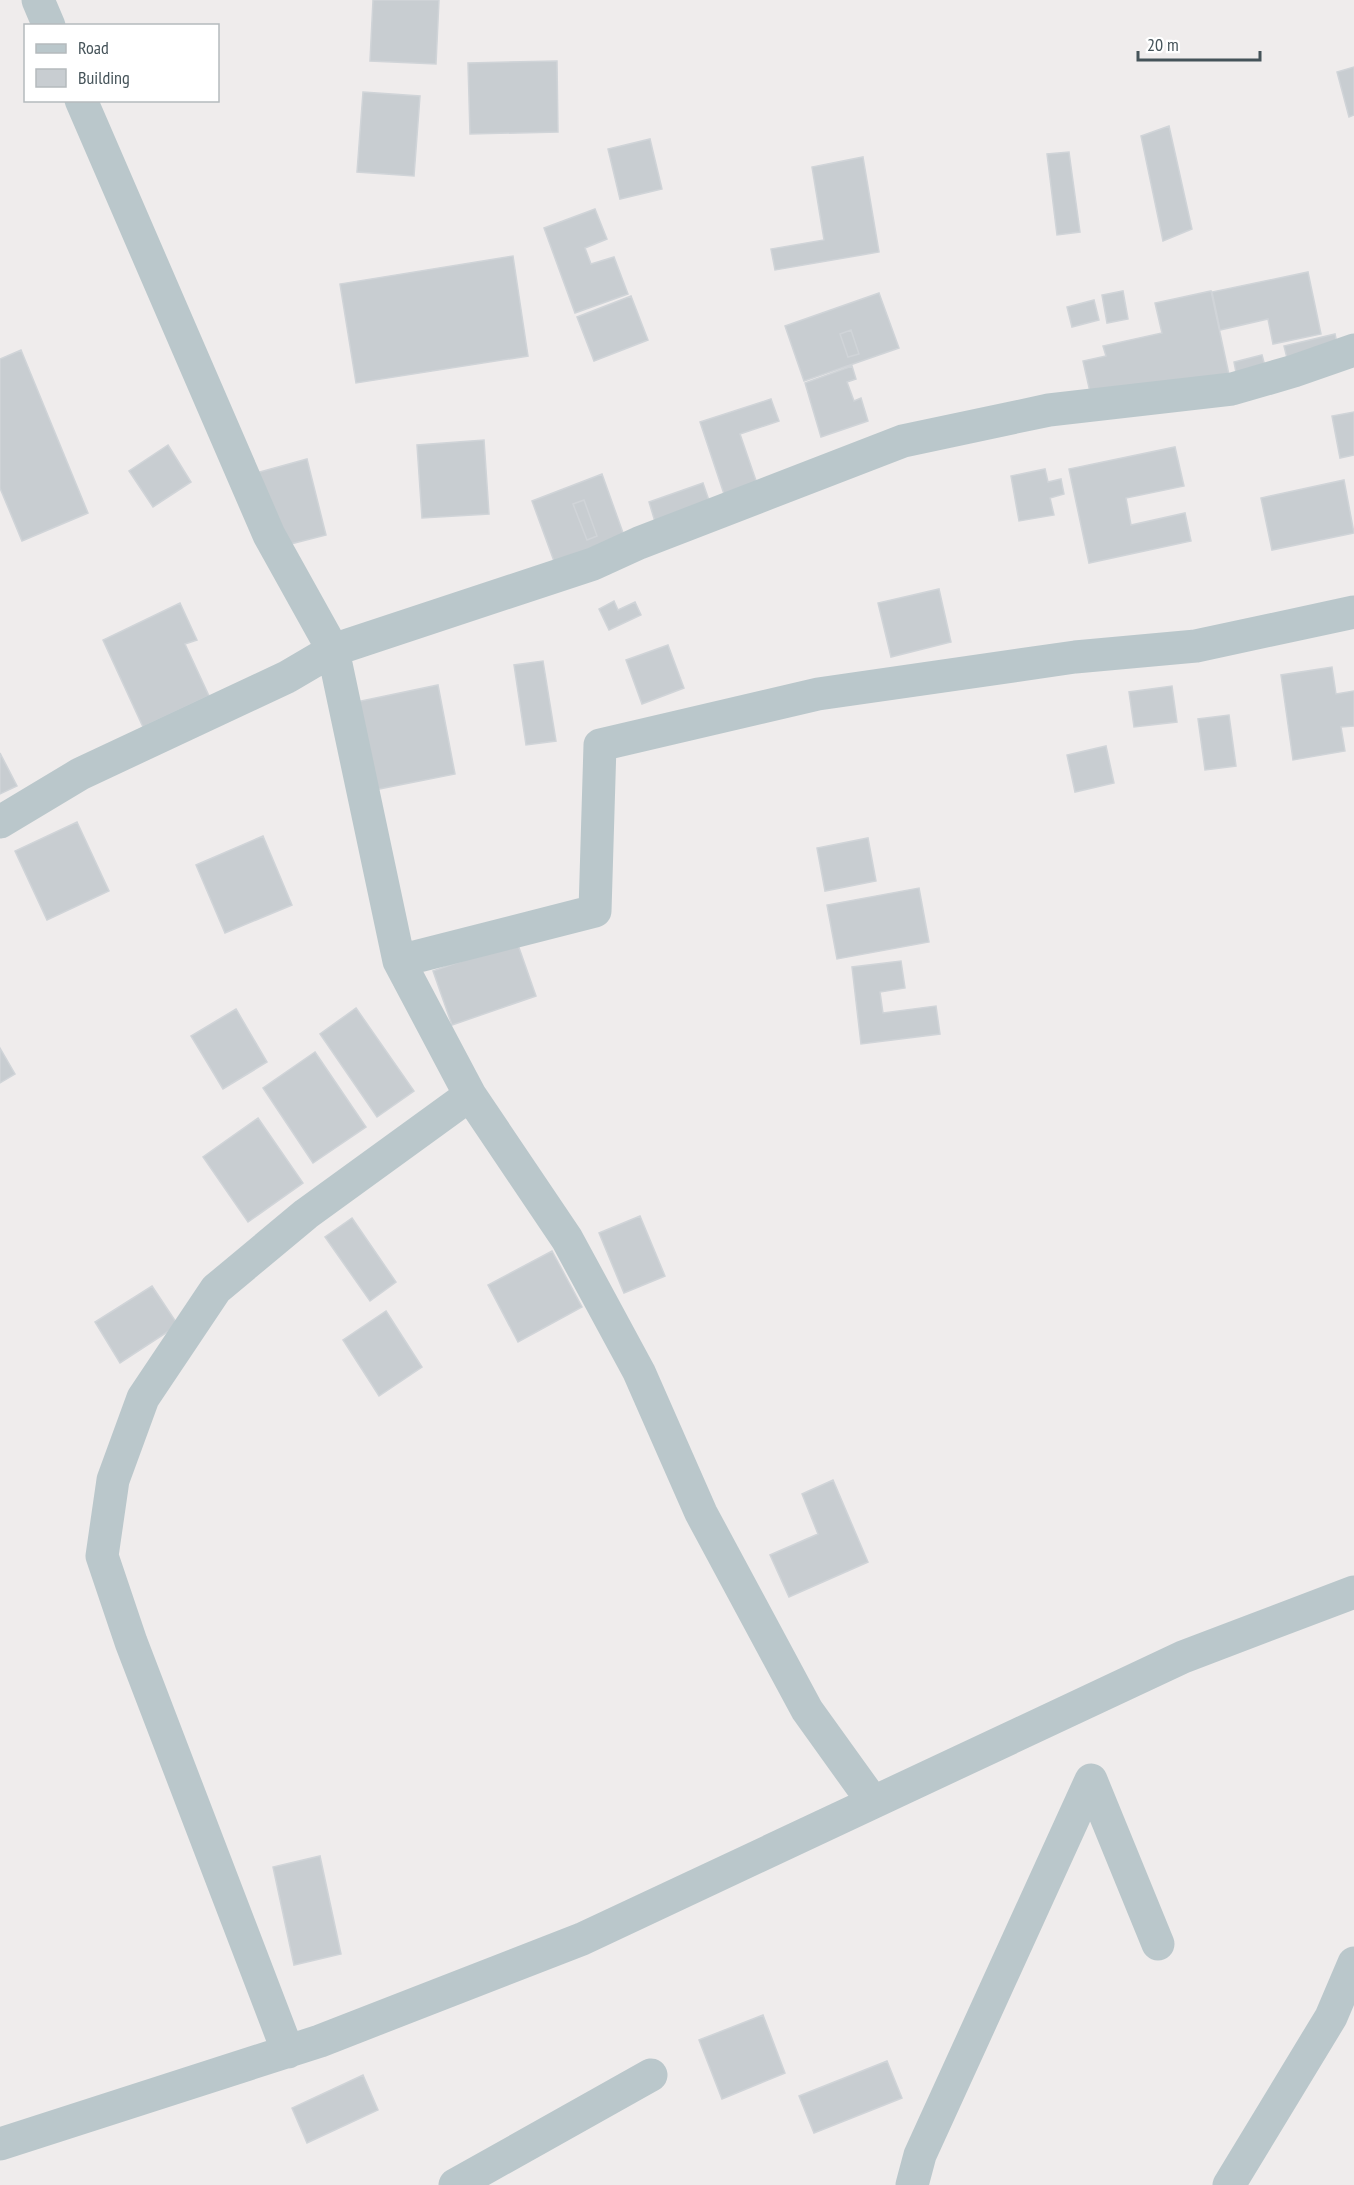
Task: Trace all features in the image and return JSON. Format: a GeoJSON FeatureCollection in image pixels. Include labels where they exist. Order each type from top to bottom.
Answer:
{"type":"FeatureCollection","features":[{"type":"Feature","properties":{"kind":"street"},"geometry":{"type":"LineString","coordinates":[[38,0],[48,24]]}},
{"type":"Feature","properties":{"kind":"street"},"geometry":{"type":"LineString","coordinates":[[82,102],[269,535],[333,650],[399,961],[470,1095],[567,1239],[639,1372],[701,1513],[807,1710],[873,1802]]}},
{"type":"Feature","properties":{"kind":"street"},"geometry":{"type":"LineString","coordinates":[[0,822],[80,774],[287,677],[333,650],[593,564],[650,538],[903,441],[1049,410],[1232,389],[1354,350]]}},
{"type":"Feature","properties":{"kind":"street"},"geometry":{"type":"LineString","coordinates":[[399,961],[596,911],[600,745],[819,694],[1074,657],[1196,646],[1354,612]]}},
{"type":"Feature","properties":{"kind":"street"},"geometry":{"type":"LineString","coordinates":[[288,2052],[131,1642],[102,1556],[113,1480],[143,1398],[216,1289],[306,1214],[470,1095]]}},
{"type":"Feature","properties":{"kind":"street"},"geometry":{"type":"LineString","coordinates":[[0,2144],[320,2041],[582,1939],[1183,1657],[1354,1592]]}},
{"type":"Feature","properties":{"kind":"street"},"geometry":{"type":"LineString","coordinates":[[912,2185],[920,2155],[1091,1780],[1158,1944]]}},
{"type":"Feature","properties":{"kind":"street"},"geometry":{"type":"LineString","coordinates":[[1229,2185],[1331,2017],[1354,1963]]}},
{"type":"Feature","properties":{"kind":"street"},"geometry":{"type":"LineString","coordinates":[[1331,2017],[1354,1993]]}},
{"type":"Feature","properties":{"kind":"street"},"geometry":{"type":"LineString","coordinates":[[455,2185],[651,2075]]}},
{"type":"Feature","properties":{"kind":"building"},"geometry":{"type":"Polygon","coordinates":[[[373,0],[439,0],[436,64],[370,61],[373,0]]]}},
{"type":"Feature","properties":{"kind":"building"},"geometry":{"type":"Polygon","coordinates":[[[557,61],[558,132],[470,134],[468,63],[557,61]]]}},
{"type":"Feature","properties":{"kind":"building"},"geometry":{"type":"Polygon","coordinates":[[[1354,67],[1354,115],[1349,117],[1337,72],[1354,67]]]}},
{"type":"Feature","properties":{"kind":"building"},"geometry":{"type":"Polygon","coordinates":[[[363,92],[420,96],[414,176],[357,172],[363,92]]]}},
{"type":"Feature","properties":{"kind":"building"},"geometry":{"type":"Polygon","coordinates":[[[1169,126],[1192,229],[1163,241],[1141,136],[1169,126]]]}},
{"type":"Feature","properties":{"kind":"building"},"geometry":{"type":"Polygon","coordinates":[[[650,139],[662,189],[620,199],[608,149],[650,139]]]}},
{"type":"Feature","properties":{"kind":"building"},"geometry":{"type":"Polygon","coordinates":[[[1069,152],[1080,232],[1057,235],[1047,154],[1069,152]]]}},
{"type":"Feature","properties":{"kind":"building"},"geometry":{"type":"Polygon","coordinates":[[[863,157],[879,252],[775,270],[771,249],[824,240],[812,167],[863,157]]]}},
{"type":"Feature","properties":{"kind":"building"},"geometry":{"type":"Polygon","coordinates":[[[595,209],[607,239],[585,248],[591,264],[614,257],[628,294],[575,313],[544,228],[595,209]]]}},
{"type":"Feature","properties":{"kind":"building"},"geometry":{"type":"Polygon","coordinates":[[[513,256],[528,356],[356,383],[340,284],[513,256]]]}},
{"type":"Feature","properties":{"kind":"building"},"geometry":{"type":"Polygon","coordinates":[[[1308,272],[1321,334],[1273,344],[1268,319],[1220,330],[1212,292],[1308,272]]]}},
{"type":"Feature","properties":{"kind":"building"},"geometry":{"type":"Polygon","coordinates":[[[1123,291],[1128,319],[1107,323],[1102,295],[1123,291]]]}},
{"type":"Feature","properties":{"kind":"building"},"geometry":{"type":"Polygon","coordinates":[[[1211,291],[1231,384],[1095,414],[1083,361],[1106,356],[1103,346],[1162,333],[1155,303],[1211,291]]]}},
{"type":"Feature","properties":{"kind":"building"},"geometry":{"type":"Polygon","coordinates":[[[879,293],[899,348],[804,381],[785,326],[879,293]],[[851,330],[840,334],[848,357],[859,354],[851,330]]]}},
{"type":"Feature","properties":{"kind":"building"},"geometry":{"type":"Polygon","coordinates":[[[631,296],[648,340],[594,361],[577,317],[631,296]]]}},
{"type":"Feature","properties":{"kind":"building"},"geometry":{"type":"Polygon","coordinates":[[[1094,300],[1099,320],[1072,327],[1067,307],[1094,300]]]}},
{"type":"Feature","properties":{"kind":"building"},"geometry":{"type":"Polygon","coordinates":[[[851,330],[859,354],[848,357],[840,334],[851,330]]]}},
{"type":"Feature","properties":{"kind":"building"},"geometry":{"type":"Polygon","coordinates":[[[1335,334],[1341,362],[1291,374],[1284,346],[1335,334]]]}},
{"type":"Feature","properties":{"kind":"building"},"geometry":{"type":"Polygon","coordinates":[[[21,350],[88,513],[22,541],[0,488],[0,359],[21,350]]]}},
{"type":"Feature","properties":{"kind":"building"},"geometry":{"type":"Polygon","coordinates":[[[1262,355],[1269,381],[1239,388],[1234,362],[1262,355]]]}},
{"type":"Feature","properties":{"kind":"building"},"geometry":{"type":"Polygon","coordinates":[[[852,366],[856,379],[847,382],[854,401],[861,398],[868,421],[821,437],[805,383],[852,366]]]}},
{"type":"Feature","properties":{"kind":"building"},"geometry":{"type":"Polygon","coordinates":[[[771,399],[779,421],[740,434],[763,501],[730,512],[700,422],[771,399]]]}},
{"type":"Feature","properties":{"kind":"building"},"geometry":{"type":"Polygon","coordinates":[[[1354,412],[1354,455],[1340,458],[1332,416],[1354,412]]]}},
{"type":"Feature","properties":{"kind":"building"},"geometry":{"type":"Polygon","coordinates":[[[484,440],[489,514],[422,518],[417,445],[484,440]]]}},
{"type":"Feature","properties":{"kind":"building"},"geometry":{"type":"Polygon","coordinates":[[[168,445],[191,482],[153,507],[129,471],[168,445]]]}},
{"type":"Feature","properties":{"kind":"building"},"geometry":{"type":"Polygon","coordinates":[[[1175,447],[1184,486],[1126,498],[1131,525],[1185,513],[1191,541],[1089,563],[1069,469],[1175,447]]]}},
{"type":"Feature","properties":{"kind":"building"},"geometry":{"type":"Polygon","coordinates":[[[307,459],[326,535],[275,548],[256,473],[307,459]]]}},
{"type":"Feature","properties":{"kind":"building"},"geometry":{"type":"Polygon","coordinates":[[[1045,469],[1048,482],[1061,479],[1064,494],[1050,498],[1054,515],[1019,521],[1011,476],[1045,469]]]}},
{"type":"Feature","properties":{"kind":"building"},"geometry":{"type":"Polygon","coordinates":[[[602,474],[632,558],[562,583],[532,501],[602,474]],[[584,500],[573,504],[587,540],[597,536],[584,500]]]}},
{"type":"Feature","properties":{"kind":"building"},"geometry":{"type":"Polygon","coordinates":[[[1344,480],[1354,533],[1272,550],[1261,498],[1344,480]]]}},
{"type":"Feature","properties":{"kind":"building"},"geometry":{"type":"Polygon","coordinates":[[[703,483],[714,515],[659,535],[649,502],[703,483]]]}},
{"type":"Feature","properties":{"kind":"building"},"geometry":{"type":"Polygon","coordinates":[[[584,500],[597,536],[587,540],[573,504],[584,500]]]}},
{"type":"Feature","properties":{"kind":"building"},"geometry":{"type":"Polygon","coordinates":[[[939,589],[951,642],[891,657],[878,603],[939,589]]]}},
{"type":"Feature","properties":{"kind":"building"},"geometry":{"type":"Polygon","coordinates":[[[614,601],[618,610],[635,602],[641,615],[609,630],[599,609],[614,601]]]}},
{"type":"Feature","properties":{"kind":"building"},"geometry":{"type":"Polygon","coordinates":[[[180,603],[197,640],[185,644],[209,696],[143,727],[103,640],[180,603]]]}},
{"type":"Feature","properties":{"kind":"building"},"geometry":{"type":"Polygon","coordinates":[[[668,645],[684,688],[642,704],[626,660],[668,645]]]}},
{"type":"Feature","properties":{"kind":"building"},"geometry":{"type":"Polygon","coordinates":[[[543,661],[556,741],[526,745],[514,665],[543,661]]]}},
{"type":"Feature","properties":{"kind":"building"},"geometry":{"type":"Polygon","coordinates":[[[1332,667],[1336,694],[1354,691],[1354,726],[1341,727],[1345,751],[1293,760],[1281,675],[1332,667]]]}},
{"type":"Feature","properties":{"kind":"building"},"geometry":{"type":"Polygon","coordinates":[[[438,685],[455,774],[374,790],[356,702],[438,685]]]}},
{"type":"Feature","properties":{"kind":"building"},"geometry":{"type":"Polygon","coordinates":[[[1172,686],[1177,722],[1134,727],[1129,692],[1172,686]]]}},
{"type":"Feature","properties":{"kind":"building"},"geometry":{"type":"Polygon","coordinates":[[[1229,715],[1236,766],[1205,770],[1198,719],[1229,715]]]}},
{"type":"Feature","properties":{"kind":"building"},"geometry":{"type":"Polygon","coordinates":[[[1106,746],[1114,783],[1075,792],[1067,755],[1106,746]]]}},
{"type":"Feature","properties":{"kind":"building"},"geometry":{"type":"Polygon","coordinates":[[[0,753],[17,786],[0,794],[0,753]]]}},
{"type":"Feature","properties":{"kind":"building"},"geometry":{"type":"Polygon","coordinates":[[[77,822],[109,891],[47,920],[15,851],[77,822]]]}},
{"type":"Feature","properties":{"kind":"building"},"geometry":{"type":"Polygon","coordinates":[[[263,836],[292,905],[225,933],[196,865],[263,836]]]}},
{"type":"Feature","properties":{"kind":"building"},"geometry":{"type":"Polygon","coordinates":[[[868,838],[876,881],[825,891],[817,848],[868,838]]]}},
{"type":"Feature","properties":{"kind":"building"},"geometry":{"type":"Polygon","coordinates":[[[919,888],[929,942],[837,959],[827,905],[919,888]]]}},
{"type":"Feature","properties":{"kind":"building"},"geometry":{"type":"Polygon","coordinates":[[[517,942],[536,996],[452,1025],[433,971],[517,942]]]}},
{"type":"Feature","properties":{"kind":"building"},"geometry":{"type":"Polygon","coordinates":[[[901,961],[905,988],[880,992],[883,1013],[936,1006],[940,1034],[861,1044],[852,967],[901,961]]]}},
{"type":"Feature","properties":{"kind":"building"},"geometry":{"type":"Polygon","coordinates":[[[356,1008],[414,1091],[377,1117],[320,1034],[356,1008]]]}},
{"type":"Feature","properties":{"kind":"building"},"geometry":{"type":"Polygon","coordinates":[[[236,1009],[267,1062],[223,1089],[191,1036],[236,1009]]]}},
{"type":"Feature","properties":{"kind":"building"},"geometry":{"type":"Polygon","coordinates":[[[0,1048],[15,1074],[0,1083],[0,1048]]]}},
{"type":"Feature","properties":{"kind":"building"},"geometry":{"type":"Polygon","coordinates":[[[315,1052],[366,1127],[313,1163],[263,1088],[315,1052]]]}},
{"type":"Feature","properties":{"kind":"building"},"geometry":{"type":"Polygon","coordinates":[[[258,1118],[303,1183],[248,1222],[203,1157],[258,1118]]]}},
{"type":"Feature","properties":{"kind":"building"},"geometry":{"type":"Polygon","coordinates":[[[640,1216],[665,1276],[624,1293],[599,1233],[640,1216]]]}},
{"type":"Feature","properties":{"kind":"building"},"geometry":{"type":"Polygon","coordinates":[[[352,1218],[396,1282],[370,1301],[325,1237],[352,1218]]]}},
{"type":"Feature","properties":{"kind":"building"},"geometry":{"type":"Polygon","coordinates":[[[552,1251],[582,1307],[518,1342],[488,1285],[552,1251]]]}},
{"type":"Feature","properties":{"kind":"building"},"geometry":{"type":"Polygon","coordinates":[[[152,1286],[178,1325],[120,1363],[95,1322],[152,1286]]]}},
{"type":"Feature","properties":{"kind":"building"},"geometry":{"type":"Polygon","coordinates":[[[386,1311],[422,1367],[379,1396],[343,1340],[386,1311]]]}},
{"type":"Feature","properties":{"kind":"building"},"geometry":{"type":"Polygon","coordinates":[[[833,1480],[868,1562],[789,1597],[770,1555],[818,1534],[802,1494],[833,1480]]]}},
{"type":"Feature","properties":{"kind":"building"},"geometry":{"type":"Polygon","coordinates":[[[320,1856],[341,1954],[294,1965],[273,1867],[320,1856]]]}},
{"type":"Feature","properties":{"kind":"building"},"geometry":{"type":"Polygon","coordinates":[[[763,2015],[785,2073],[722,2099],[699,2040],[763,2015]]]}},
{"type":"Feature","properties":{"kind":"building"},"geometry":{"type":"Polygon","coordinates":[[[887,2061],[902,2098],[814,2133],[799,2096],[887,2061]]]}},
{"type":"Feature","properties":{"kind":"building"},"geometry":{"type":"Polygon","coordinates":[[[363,2075],[378,2110],[307,2143],[292,2108],[363,2075]]]}}]}
